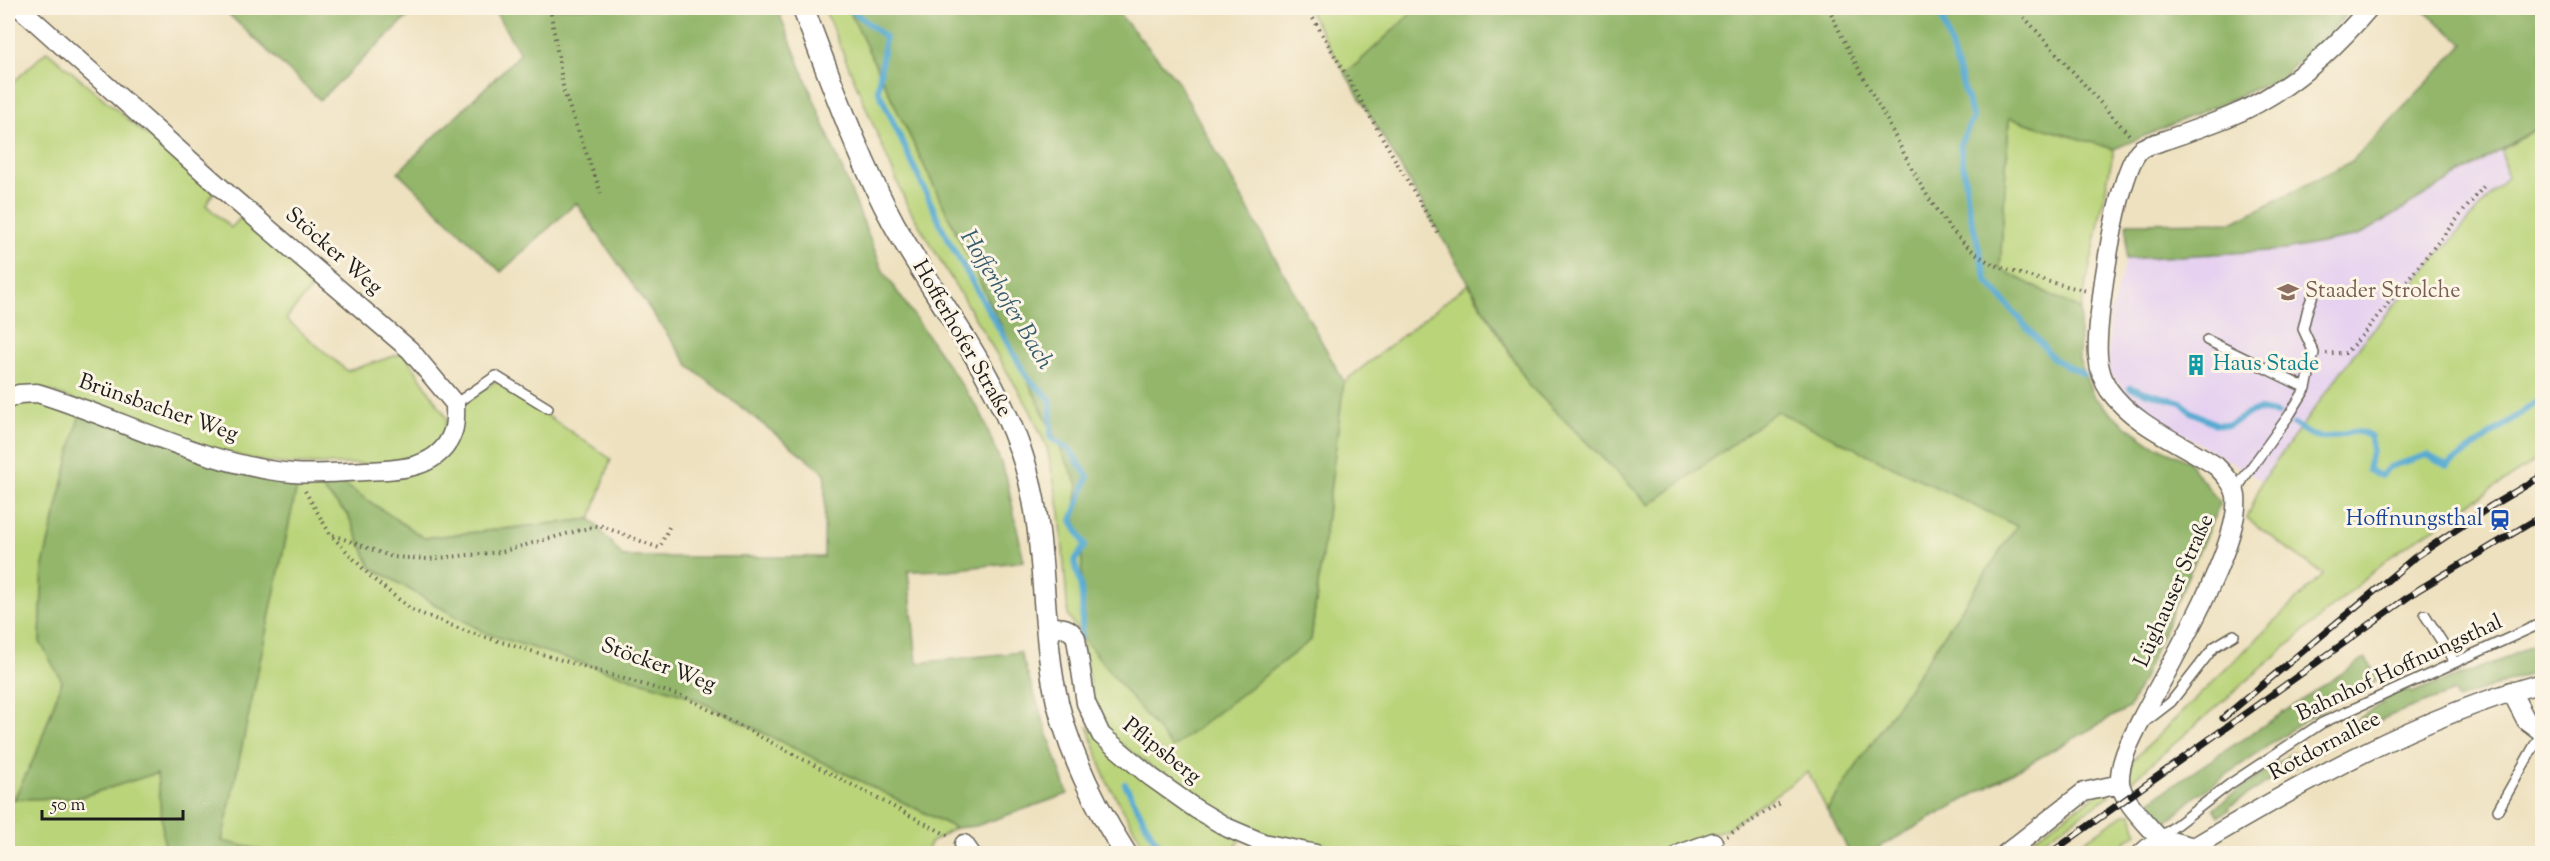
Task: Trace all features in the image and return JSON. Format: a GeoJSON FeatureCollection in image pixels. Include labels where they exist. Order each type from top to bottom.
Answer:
{"type":"FeatureCollection","features":[{"type":"Feature","properties":{"kind":"street","name":"Stöcker Weg"},"geometry":{"type":"LineString","coordinates":[[20,8],[229,195],[410,350],[455,404]]}},
{"type":"Feature","properties":{"kind":"street","name":"Hofferhofer Straße"},"geometry":{"type":"LineString","coordinates":[[803,8],[876,188],[921,271],[982,367],[1016,438],[1030,482],[1037,517],[1053,681],[1064,727],[1083,776],[1126,854]]}},
{"type":"Feature","properties":{"kind":"street"},"geometry":{"type":"LineString","coordinates":[[2141,149],[2229,117],[2270,96],[2345,36],[2369,8]]}},
{"type":"Feature","properties":{"kind":"street","name":"Lüghauser Straße"},"geometry":{"type":"LineString","coordinates":[[2120,784],[2123,761],[2223,554],[2233,528],[2236,511],[2236,494],[2225,475],[2216,466],[2132,416],[2109,390],[2101,374],[2097,328],[2102,295],[2121,193],[2130,162],[2141,149]]}},
{"type":"Feature","properties":{"kind":"street","name":"Brünsbacher Weg"},"geometry":{"type":"LineString","coordinates":[[8,399],[19,394],[37,393],[210,455],[293,473]]}},
{"type":"Feature","properties":{"kind":"street"},"geometry":{"type":"LineString","coordinates":[[293,473],[380,471],[402,469],[429,462],[446,447],[454,429],[455,404]]}},
{"type":"Feature","properties":{"kind":"street","name":"Pflipsberg"},"geometry":{"type":"LineString","coordinates":[[1048,627],[1064,627],[1072,631],[1076,638],[1086,703],[1101,735],[1151,777],[1196,809],[1228,828],[1263,843],[1316,854]]}},
{"type":"Feature","properties":{"kind":"street","name":"Rotdornallee"},"geometry":{"type":"LineString","coordinates":[[2159,838],[2195,850],[2337,766],[2405,731],[2511,691],[2542,683]]}},
{"type":"Feature","properties":{"kind":"street"},"geometry":{"type":"LineString","coordinates":[[2511,691],[2526,720],[2542,732]]}},
{"type":"Feature","properties":{"kind":"street"},"geometry":{"type":"LineString","coordinates":[[2005,854],[2084,792],[2120,784],[2137,813],[2159,838],[2141,854]]}},
{"type":"Feature","properties":{"kind":"street"},"geometry":{"type":"LineString","coordinates":[[1680,854],[1713,842]]}},
{"type":"Feature","properties":{"kind":"lane"},"geometry":{"type":"LineString","coordinates":[[2236,494],[2243,479],[2287,420],[2306,388],[2314,353],[2303,329],[2316,287]]}},
{"type":"Feature","properties":{"kind":"lane"},"geometry":{"type":"LineString","coordinates":[[2207,340],[2306,388]]}},
{"type":"Feature","properties":{"kind":"lane"},"geometry":{"type":"LineString","coordinates":[[455,404],[496,376],[548,408]]}},
{"type":"Feature","properties":{"kind":"lane"},"geometry":{"type":"LineString","coordinates":[[2426,615],[2454,661]]}},
{"type":"Feature","properties":{"kind":"lane","name":"Bahnhof Hoffnungsthal"},"geometry":{"type":"LineString","coordinates":[[2159,838],[2230,783],[2322,723],[2454,661],[2542,623]]}},
{"type":"Feature","properties":{"kind":"lane"},"geometry":{"type":"LineString","coordinates":[[2138,727],[2170,702],[2214,647],[2234,634]]}},
{"type":"Feature","properties":{"kind":"lane"},"geometry":{"type":"LineString","coordinates":[[2498,810],[2542,732]]}},
{"type":"Feature","properties":{"kind":"path"},"geometry":{"type":"LineString","coordinates":[[550,8],[564,92],[601,193]]}},
{"type":"Feature","properties":{"kind":"path"},"geometry":{"type":"LineString","coordinates":[[1308,8],[1439,235]]}},
{"type":"Feature","properties":{"kind":"path"},"geometry":{"type":"LineString","coordinates":[[1828,8],[1838,31],[1901,146],[1954,234],[1985,260],[2026,275],[2102,295]]}},
{"type":"Feature","properties":{"kind":"path"},"geometry":{"type":"LineString","coordinates":[[2016,8],[2141,149]]}},
{"type":"Feature","properties":{"kind":"path"},"geometry":{"type":"LineString","coordinates":[[2314,353],[2345,353],[2484,186]]}},
{"type":"Feature","properties":{"kind":"path","name":"Stöcker Weg"},"geometry":{"type":"LineString","coordinates":[[293,473],[318,510],[330,534],[372,578],[412,610],[468,632],[685,697],[968,849]]}},
{"type":"Feature","properties":{"kind":"path"},"geometry":{"type":"LineString","coordinates":[[330,534],[392,557],[428,559],[500,552],[599,525],[659,548],[671,523]]}},
{"type":"Feature","properties":{"kind":"path"},"geometry":{"type":"LineString","coordinates":[[1713,842],[1736,833],[1782,802]]}},
{"type":"Feature","properties":{"kind":"shaded area"},"geometry":{"type":"Polygon","coordinates":[[[2502,150],[2507,177],[2364,340],[2262,481],[2139,408],[2108,371],[2110,314],[2126,259],[2285,250],[2358,236],[2502,150]]]}},
{"type":"Feature","properties":{"kind":"green space"},"geometry":{"type":"Polygon","coordinates":[[[222,8],[417,8],[320,100],[222,8]]]}},
{"type":"Feature","properties":{"kind":"green space"},"geometry":{"type":"Polygon","coordinates":[[[493,8],[777,8],[883,271],[981,413],[1006,476],[1024,561],[950,570],[908,571],[917,663],[1020,652],[1068,794],[976,826],[955,828],[689,696],[488,634],[371,567],[348,515],[312,479],[336,479],[424,538],[591,519],[623,557],[824,557],[825,473],[690,367],[576,203],[501,272],[398,172],[520,54],[493,8]]]}},
{"type":"Feature","properties":{"kind":"green space"},"geometry":{"type":"Polygon","coordinates":[[[824,8],[848,8],[1078,485],[1074,517],[1082,538],[1082,564],[1311,640],[1344,382],[1468,284],[1529,385],[1650,505],[1777,410],[2017,526],[1827,810],[1808,772],[1726,829],[1654,853],[1338,854],[1295,845],[1230,825],[1107,734],[1094,705],[1081,636],[1068,616],[1060,512],[1047,448],[1029,408],[907,205],[824,8]]]}},
{"type":"Feature","properties":{"kind":"green space"},"geometry":{"type":"Polygon","coordinates":[[[848,8],[1114,8],[1176,79],[1344,382],[1311,640],[1172,748],[1081,636],[1082,538],[1074,517],[1078,485],[848,8]]]}},
{"type":"Feature","properties":{"kind":"green space"},"geometry":{"type":"Polygon","coordinates":[[[1307,8],[1417,8],[1345,73],[1307,8]]]}},
{"type":"Feature","properties":{"kind":"green space"},"geometry":{"type":"Polygon","coordinates":[[[1417,8],[2351,8],[2342,20],[2281,78],[2114,149],[2009,118],[2000,269],[2081,310],[2079,360],[2093,396],[2121,422],[2152,444],[2188,461],[2220,503],[2130,707],[1869,853],[1850,853],[1827,810],[2017,526],[1777,411],[1650,505],[1529,385],[1345,73],[1417,8]]]}},
{"type":"Feature","properties":{"kind":"green space"},"geometry":{"type":"Polygon","coordinates":[[[2420,8],[2542,8],[2542,125],[2358,236],[2285,250],[2126,259],[2127,223],[2234,222],[2352,161],[2464,44],[2420,8]]]}},
{"type":"Feature","properties":{"kind":"green space"},"geometry":{"type":"Polygon","coordinates":[[[47,51],[214,192],[206,205],[231,228],[243,215],[319,279],[286,319],[347,371],[404,353],[447,418],[444,434],[433,446],[416,455],[380,464],[265,462],[216,450],[46,390],[8,392],[8,87],[47,51]]]}},
{"type":"Feature","properties":{"kind":"green space"},"geometry":{"type":"Polygon","coordinates":[[[2009,118],[2114,149],[2081,310],[2000,269],[2009,118]]]}},
{"type":"Feature","properties":{"kind":"green space"},"geometry":{"type":"Polygon","coordinates":[[[2542,125],[2542,456],[2390,557],[2129,783],[2128,775],[2132,761],[2323,574],[2247,519],[2262,481],[2364,340],[2507,177],[2502,150],[2542,125]]]}},
{"type":"Feature","properties":{"kind":"green space"},"geometry":{"type":"Polygon","coordinates":[[[496,381],[611,459],[591,519],[424,538],[336,479],[420,471],[459,406],[496,381]]]}},
{"type":"Feature","properties":{"kind":"green space"},"geometry":{"type":"Polygon","coordinates":[[[26,398],[80,413],[43,565],[40,641],[62,680],[37,752],[14,799],[77,798],[157,773],[165,853],[8,853],[8,406],[26,398]]]}},
{"type":"Feature","properties":{"kind":"green space"},"geometry":{"type":"Polygon","coordinates":[[[80,413],[298,481],[222,841],[275,853],[165,853],[157,773],[77,798],[14,799],[37,752],[62,681],[40,642],[43,565],[80,413]]]}},
{"type":"Feature","properties":{"kind":"green space"},"geometry":{"type":"Polygon","coordinates":[[[312,479],[348,515],[371,567],[488,634],[689,696],[955,828],[930,843],[925,854],[275,854],[222,841],[298,481],[312,479]]]}},
{"type":"Feature","properties":{"kind":"green space"},"geometry":{"type":"Polygon","coordinates":[[[2542,640],[2542,670],[2457,699],[2454,692],[2392,715],[2299,764],[2228,807],[2229,810],[2219,816],[2214,808],[2293,752],[2296,757],[2383,704],[2381,698],[2408,687],[2411,693],[2502,660],[2542,640]]]}},
{"type":"Feature","properties":{"kind":"green space"},"geometry":{"type":"Polygon","coordinates":[[[2365,658],[2381,679],[2309,718],[2195,797],[2167,821],[2149,813],[2144,807],[2148,802],[2365,658]]]}},
{"type":"Feature","properties":{"kind":"green space"},"geometry":{"type":"Polygon","coordinates":[[[1088,727],[1240,840],[1232,853],[1148,853],[1106,780],[1088,727]]]}},
{"type":"Feature","properties":{"kind":"green space"},"geometry":{"type":"Polygon","coordinates":[[[2108,787],[2109,796],[2024,853],[2010,854],[2108,787]]]}},
{"type":"Feature","properties":{"kind":"green space"},"geometry":{"type":"Polygon","coordinates":[[[2124,814],[2132,814],[2137,833],[2111,853],[2066,854],[2124,814]]]}},
{"type":"Feature","properties":{"kind":"waterway","name":"Hofferhofer Bach"},"geometry":{"type":"LineString","coordinates":[[849,8],[885,37],[878,90],[947,238],[1027,377],[1051,400],[1051,438],[1070,450],[1088,477],[1072,520],[1085,545],[1074,562],[1080,580],[1082,599],[1081,637]]}},
{"type":"Feature","properties":{"kind":"waterway"},"geometry":{"type":"LineString","coordinates":[[1939,8],[1973,118],[1960,144],[1969,208],[1987,281],[2055,360],[2084,374]]}},
{"type":"Feature","properties":{"kind":"waterway"},"geometry":{"type":"LineString","coordinates":[[2130,388],[2181,402],[2191,412],[2216,424],[2229,425],[2253,411],[2260,410],[2278,414]]}},
{"type":"Feature","properties":{"kind":"waterway"},"geometry":{"type":"LineString","coordinates":[[2294,424],[2315,436],[2330,437],[2356,432],[2371,437],[2372,451],[2368,470],[2381,476],[2389,467],[2427,455],[2447,466],[2542,398]]}},
{"type":"Feature","properties":{"kind":"waterway","name":"Hofferhofer Bach"},"geometry":{"type":"LineString","coordinates":[[1125,784],[1154,839],[1170,854]]}},
{"type":"Feature","properties":{"kind":"railway"},"geometry":{"type":"LineString","coordinates":[[2223,718],[2414,558],[2491,506],[2542,476]]}},
{"type":"Feature","properties":{"kind":"railway"},"geometry":{"type":"LineString","coordinates":[[2049,854],[2418,590],[2542,516]]}},
{"type":"Feature","properties":{"kind":"place","name":"Staader Strolche"},"geometry":{"type":"Point","coordinates":[2288,292]}},
{"type":"Feature","properties":{"kind":"place","name":"Haus Stade"},"geometry":{"type":"Point","coordinates":[2196,365]}},
{"type":"Feature","properties":{"kind":"place","name":"Hoffnungsthal"},"geometry":{"type":"Point","coordinates":[2500,520]}}]}
